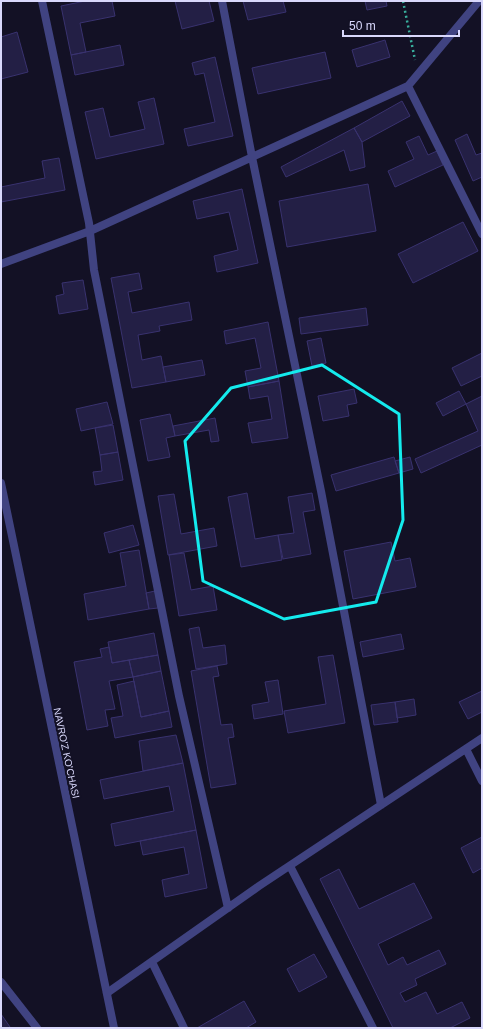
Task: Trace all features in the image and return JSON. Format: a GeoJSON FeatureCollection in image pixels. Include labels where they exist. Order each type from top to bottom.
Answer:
{"type":"FeatureCollection","features":[{"type":"Feature","properties":{"kind":"street"},"geometry":{"type":"LineString","coordinates":[[42,1],[90,222],[94,270],[178,688],[228,908]]}},
{"type":"Feature","properties":{"kind":"street"},"geometry":{"type":"LineString","coordinates":[[222,1],[252,157],[321,491],[381,806]]}},
{"type":"Feature","properties":{"kind":"street"},"geometry":{"type":"LineString","coordinates":[[1,264],[90,231],[408,86],[480,1]]}},
{"type":"Feature","properties":{"kind":"street"},"geometry":{"type":"LineString","coordinates":[[408,86],[482,234]]}},
{"type":"Feature","properties":{"kind":"street","name":"NAVRO'Z KO'CHASI"},"geometry":{"type":"LineString","coordinates":[[1,483],[114,1028]]}},
{"type":"Feature","properties":{"kind":"street"},"geometry":{"type":"LineString","coordinates":[[107,993],[228,908],[482,738]]}},
{"type":"Feature","properties":{"kind":"street"},"geometry":{"type":"LineString","coordinates":[[466,749],[482,780]]}},
{"type":"Feature","properties":{"kind":"street"},"geometry":{"type":"LineString","coordinates":[[290,866],[373,1028]]}},
{"type":"Feature","properties":{"kind":"street"},"geometry":{"type":"LineString","coordinates":[[152,962],[184,1028]]}},
{"type":"Feature","properties":{"kind":"street"},"geometry":{"type":"LineString","coordinates":[[1,982],[37,1028]]}},
{"type":"Feature","properties":{"kind":"path"},"geometry":{"type":"LineString","coordinates":[[403,1],[418,74]]}},
{"type":"Feature","properties":{"kind":"highlighted area"},"geometry":{"type":"Polygon","coordinates":[[[322,365],[399,414],[403,520],[376,602],[284,619],[203,581],[185,441],[231,388],[322,365]]]}},
{"type":"Feature","properties":{"kind":"building"},"geometry":{"type":"Polygon","coordinates":[[[85,1],[112,1],[115,16],[80,23],[86,52],[71,55],[61,6],[85,1]]]}},
{"type":"Feature","properties":{"kind":"building"},"geometry":{"type":"Polygon","coordinates":[[[175,1],[209,1],[214,21],[182,29],[175,1]]]}},
{"type":"Feature","properties":{"kind":"building"},"geometry":{"type":"Polygon","coordinates":[[[243,1],[283,1],[286,12],[248,20],[243,1]]]}},
{"type":"Feature","properties":{"kind":"building"},"geometry":{"type":"Polygon","coordinates":[[[365,1],[386,1],[387,6],[367,10],[365,1]]]}},
{"type":"Feature","properties":{"kind":"building"},"geometry":{"type":"Polygon","coordinates":[[[17,32],[28,72],[1,79],[1,37],[17,32]]]}},
{"type":"Feature","properties":{"kind":"building"},"geometry":{"type":"Polygon","coordinates":[[[385,40],[390,57],[357,67],[352,50],[385,40]]]}},
{"type":"Feature","properties":{"kind":"building"},"geometry":{"type":"Polygon","coordinates":[[[120,45],[124,65],[75,75],[71,55],[120,45]]]}},
{"type":"Feature","properties":{"kind":"building"},"geometry":{"type":"Polygon","coordinates":[[[325,52],[331,78],[258,94],[252,68],[325,52]]]}},
{"type":"Feature","properties":{"kind":"building"},"geometry":{"type":"Polygon","coordinates":[[[215,57],[233,136],[188,146],[184,129],[215,122],[204,73],[195,75],[192,63],[215,57]]]}},
{"type":"Feature","properties":{"kind":"building"},"geometry":{"type":"Polygon","coordinates":[[[154,98],[164,144],[96,159],[85,112],[103,108],[110,137],[145,129],[138,102],[154,98]]]}},
{"type":"Feature","properties":{"kind":"building"},"geometry":{"type":"Polygon","coordinates":[[[402,101],[410,116],[362,142],[354,128],[402,101]]]}},
{"type":"Feature","properties":{"kind":"building"},"geometry":{"type":"Polygon","coordinates":[[[354,128],[362,142],[365,167],[350,171],[344,150],[286,177],[281,167],[354,128]]]}},
{"type":"Feature","properties":{"kind":"building"},"geometry":{"type":"Polygon","coordinates":[[[467,134],[476,155],[482,153],[482,177],[473,181],[455,140],[467,134]]]}},
{"type":"Feature","properties":{"kind":"building"},"geometry":{"type":"Polygon","coordinates":[[[419,136],[428,155],[437,151],[443,165],[395,187],[388,171],[414,159],[406,142],[419,136]]]}},
{"type":"Feature","properties":{"kind":"building"},"geometry":{"type":"Polygon","coordinates":[[[59,158],[65,190],[1,202],[1,187],[45,178],[42,161],[59,158]]]}},
{"type":"Feature","properties":{"kind":"building"},"geometry":{"type":"Polygon","coordinates":[[[368,184],[376,231],[287,247],[279,201],[368,184]]]}},
{"type":"Feature","properties":{"kind":"building"},"geometry":{"type":"Polygon","coordinates":[[[242,189],[258,263],[217,272],[214,256],[238,250],[229,212],[197,219],[193,201],[242,189]]]}},
{"type":"Feature","properties":{"kind":"building"},"geometry":{"type":"Polygon","coordinates":[[[463,222],[478,251],[413,283],[398,254],[463,222]]]}},
{"type":"Feature","properties":{"kind":"building"},"geometry":{"type":"Polygon","coordinates":[[[139,273],[142,289],[128,292],[132,313],[189,302],[192,320],[159,326],[160,331],[138,335],[142,360],[161,356],[166,382],[132,388],[111,278],[139,273]]]}},
{"type":"Feature","properties":{"kind":"building"},"geometry":{"type":"Polygon","coordinates":[[[83,280],[88,309],[59,314],[56,296],[64,294],[62,283],[83,280]]]}},
{"type":"Feature","properties":{"kind":"building"},"geometry":{"type":"Polygon","coordinates":[[[366,308],[368,325],[301,334],[299,318],[366,308]]]}},
{"type":"Feature","properties":{"kind":"building"},"geometry":{"type":"Polygon","coordinates":[[[268,322],[279,381],[248,387],[245,371],[261,368],[255,338],[226,344],[224,331],[268,322]]]}},
{"type":"Feature","properties":{"kind":"building"},"geometry":{"type":"Polygon","coordinates":[[[321,338],[326,363],[312,366],[307,341],[321,338]]]}},
{"type":"Feature","properties":{"kind":"building"},"geometry":{"type":"Polygon","coordinates":[[[482,353],[482,376],[461,386],[452,368],[482,353]]]}},
{"type":"Feature","properties":{"kind":"building"},"geometry":{"type":"Polygon","coordinates":[[[202,360],[205,375],[166,382],[163,367],[202,360]]]}},
{"type":"Feature","properties":{"kind":"building"},"geometry":{"type":"Polygon","coordinates":[[[279,381],[288,438],[252,443],[248,423],[272,419],[268,396],[250,399],[248,387],[279,381]]]}},
{"type":"Feature","properties":{"kind":"building"},"geometry":{"type":"Polygon","coordinates":[[[354,389],[357,403],[347,405],[349,416],[323,421],[318,396],[354,389]]]}},
{"type":"Feature","properties":{"kind":"building"},"geometry":{"type":"Polygon","coordinates":[[[459,391],[466,404],[443,416],[436,403],[459,391]]]}},
{"type":"Feature","properties":{"kind":"building"},"geometry":{"type":"Polygon","coordinates":[[[482,396],[482,445],[421,473],[415,459],[478,431],[466,404],[482,396]]]}},
{"type":"Feature","properties":{"kind":"building"},"geometry":{"type":"Polygon","coordinates":[[[107,402],[113,424],[81,431],[76,409],[107,402]]]}},
{"type":"Feature","properties":{"kind":"building"},"geometry":{"type":"Polygon","coordinates":[[[170,414],[175,436],[166,438],[170,457],[148,461],[140,420],[170,414]]]}},
{"type":"Feature","properties":{"kind":"building"},"geometry":{"type":"Polygon","coordinates":[[[215,418],[219,441],[211,442],[209,430],[175,436],[173,426],[215,418]]]}},
{"type":"Feature","properties":{"kind":"building"},"geometry":{"type":"Polygon","coordinates":[[[113,425],[118,452],[100,455],[95,428],[113,425]]]}},
{"type":"Feature","properties":{"kind":"building"},"geometry":{"type":"Polygon","coordinates":[[[118,452],[123,480],[95,485],[93,472],[102,471],[100,455],[118,452]]]}},
{"type":"Feature","properties":{"kind":"building"},"geometry":{"type":"Polygon","coordinates":[[[394,457],[399,473],[336,491],[331,475],[394,457]]]}},
{"type":"Feature","properties":{"kind":"building"},"geometry":{"type":"Polygon","coordinates":[[[410,457],[413,469],[399,473],[395,461],[410,457]]]}},
{"type":"Feature","properties":{"kind":"building"},"geometry":{"type":"Polygon","coordinates":[[[247,493],[255,539],[278,535],[282,560],[241,567],[228,497],[247,493]]]}},
{"type":"Feature","properties":{"kind":"building"},"geometry":{"type":"Polygon","coordinates":[[[312,493],[315,510],[303,512],[311,554],[283,559],[278,535],[294,533],[288,497],[312,493]]]}},
{"type":"Feature","properties":{"kind":"building"},"geometry":{"type":"Polygon","coordinates":[[[174,494],[181,534],[214,528],[217,546],[168,555],[158,496],[174,494]]]}},
{"type":"Feature","properties":{"kind":"building"},"geometry":{"type":"Polygon","coordinates":[[[133,525],[139,545],[109,553],[104,533],[133,525]]]}},
{"type":"Feature","properties":{"kind":"building"},"geometry":{"type":"Polygon","coordinates":[[[391,542],[395,561],[410,558],[416,587],[353,599],[344,551],[391,542]]]}},
{"type":"Feature","properties":{"kind":"building"},"geometry":{"type":"Polygon","coordinates":[[[139,550],[149,609],[88,620],[84,594],[126,586],[120,553],[139,550]]]}},
{"type":"Feature","properties":{"kind":"building"},"geometry":{"type":"Polygon","coordinates":[[[184,553],[191,590],[213,586],[217,610],[179,616],[169,555],[184,553]]]}},
{"type":"Feature","properties":{"kind":"building"},"geometry":{"type":"Polygon","coordinates":[[[155,591],[158,608],[149,609],[146,593],[155,591]]]}},
{"type":"Feature","properties":{"kind":"building"},"geometry":{"type":"Polygon","coordinates":[[[199,627],[203,648],[225,645],[227,664],[196,669],[189,629],[199,627]]]}},
{"type":"Feature","properties":{"kind":"building"},"geometry":{"type":"Polygon","coordinates":[[[154,633],[158,655],[112,663],[108,642],[154,633]]]}},
{"type":"Feature","properties":{"kind":"building"},"geometry":{"type":"Polygon","coordinates":[[[401,634],[404,649],[363,657],[360,642],[401,634]]]}},
{"type":"Feature","properties":{"kind":"building"},"geometry":{"type":"Polygon","coordinates":[[[109,647],[112,663],[129,660],[133,677],[109,681],[115,709],[105,710],[108,726],[87,730],[74,662],[102,657],[100,649],[109,647]]]}},
{"type":"Feature","properties":{"kind":"building"},"geometry":{"type":"Polygon","coordinates":[[[158,655],[161,671],[133,677],[129,660],[158,655]]]}},
{"type":"Feature","properties":{"kind":"building"},"geometry":{"type":"Polygon","coordinates":[[[333,655],[345,723],[288,733],[284,711],[326,704],[318,657],[333,655]]]}},
{"type":"Feature","properties":{"kind":"building"},"geometry":{"type":"Polygon","coordinates":[[[217,666],[219,676],[213,677],[221,725],[232,724],[234,737],[228,738],[236,784],[211,788],[191,671],[217,666]]]}},
{"type":"Feature","properties":{"kind":"building"},"geometry":{"type":"Polygon","coordinates":[[[161,671],[169,711],[141,717],[133,677],[161,671]]]}},
{"type":"Feature","properties":{"kind":"building"},"geometry":{"type":"Polygon","coordinates":[[[278,680],[283,714],[254,719],[252,705],[269,702],[265,682],[278,680]]]}},
{"type":"Feature","properties":{"kind":"building"},"geometry":{"type":"Polygon","coordinates":[[[134,681],[141,717],[169,711],[172,727],[115,738],[111,718],[123,716],[117,685],[134,681]]]}},
{"type":"Feature","properties":{"kind":"building"},"geometry":{"type":"Polygon","coordinates":[[[482,691],[482,712],[468,719],[459,702],[482,691]]]}},
{"type":"Feature","properties":{"kind":"building"},"geometry":{"type":"Polygon","coordinates":[[[414,699],[416,715],[397,718],[395,702],[414,699]]]}},
{"type":"Feature","properties":{"kind":"building"},"geometry":{"type":"Polygon","coordinates":[[[395,702],[398,722],[374,725],[371,705],[395,702]]]}},
{"type":"Feature","properties":{"kind":"building"},"geometry":{"type":"Polygon","coordinates":[[[176,735],[183,763],[143,771],[139,741],[176,735]]]}},
{"type":"Feature","properties":{"kind":"building"},"geometry":{"type":"Polygon","coordinates":[[[183,763],[196,830],[115,846],[111,824],[174,811],[169,786],[104,799],[100,780],[183,763]]]}},
{"type":"Feature","properties":{"kind":"building"},"geometry":{"type":"Polygon","coordinates":[[[196,830],[207,888],[165,897],[162,880],[189,874],[184,847],[143,855],[140,841],[196,830]]]}},
{"type":"Feature","properties":{"kind":"building"},"geometry":{"type":"Polygon","coordinates":[[[482,837],[482,868],[473,873],[461,848],[482,837]]]}},
{"type":"Feature","properties":{"kind":"building"},"geometry":{"type":"Polygon","coordinates":[[[339,869],[359,909],[414,883],[432,918],[378,944],[388,965],[403,957],[407,965],[439,950],[446,964],[415,979],[417,985],[400,993],[405,1002],[426,992],[437,1014],[462,1002],[470,1018],[450,1028],[393,1028],[320,879],[339,869]]]}},
{"type":"Feature","properties":{"kind":"building"},"geometry":{"type":"Polygon","coordinates":[[[314,954],[327,977],[299,992],[287,969],[314,954]]]}},
{"type":"Feature","properties":{"kind":"building"},"geometry":{"type":"Polygon","coordinates":[[[244,1001],[256,1022],[246,1028],[197,1028],[244,1001]]]}},
{"type":"Feature","properties":{"kind":"building"},"geometry":{"type":"Polygon","coordinates":[[[1,1014],[10,1027],[9,1028],[1,1028],[1,1014]]]}}]}
